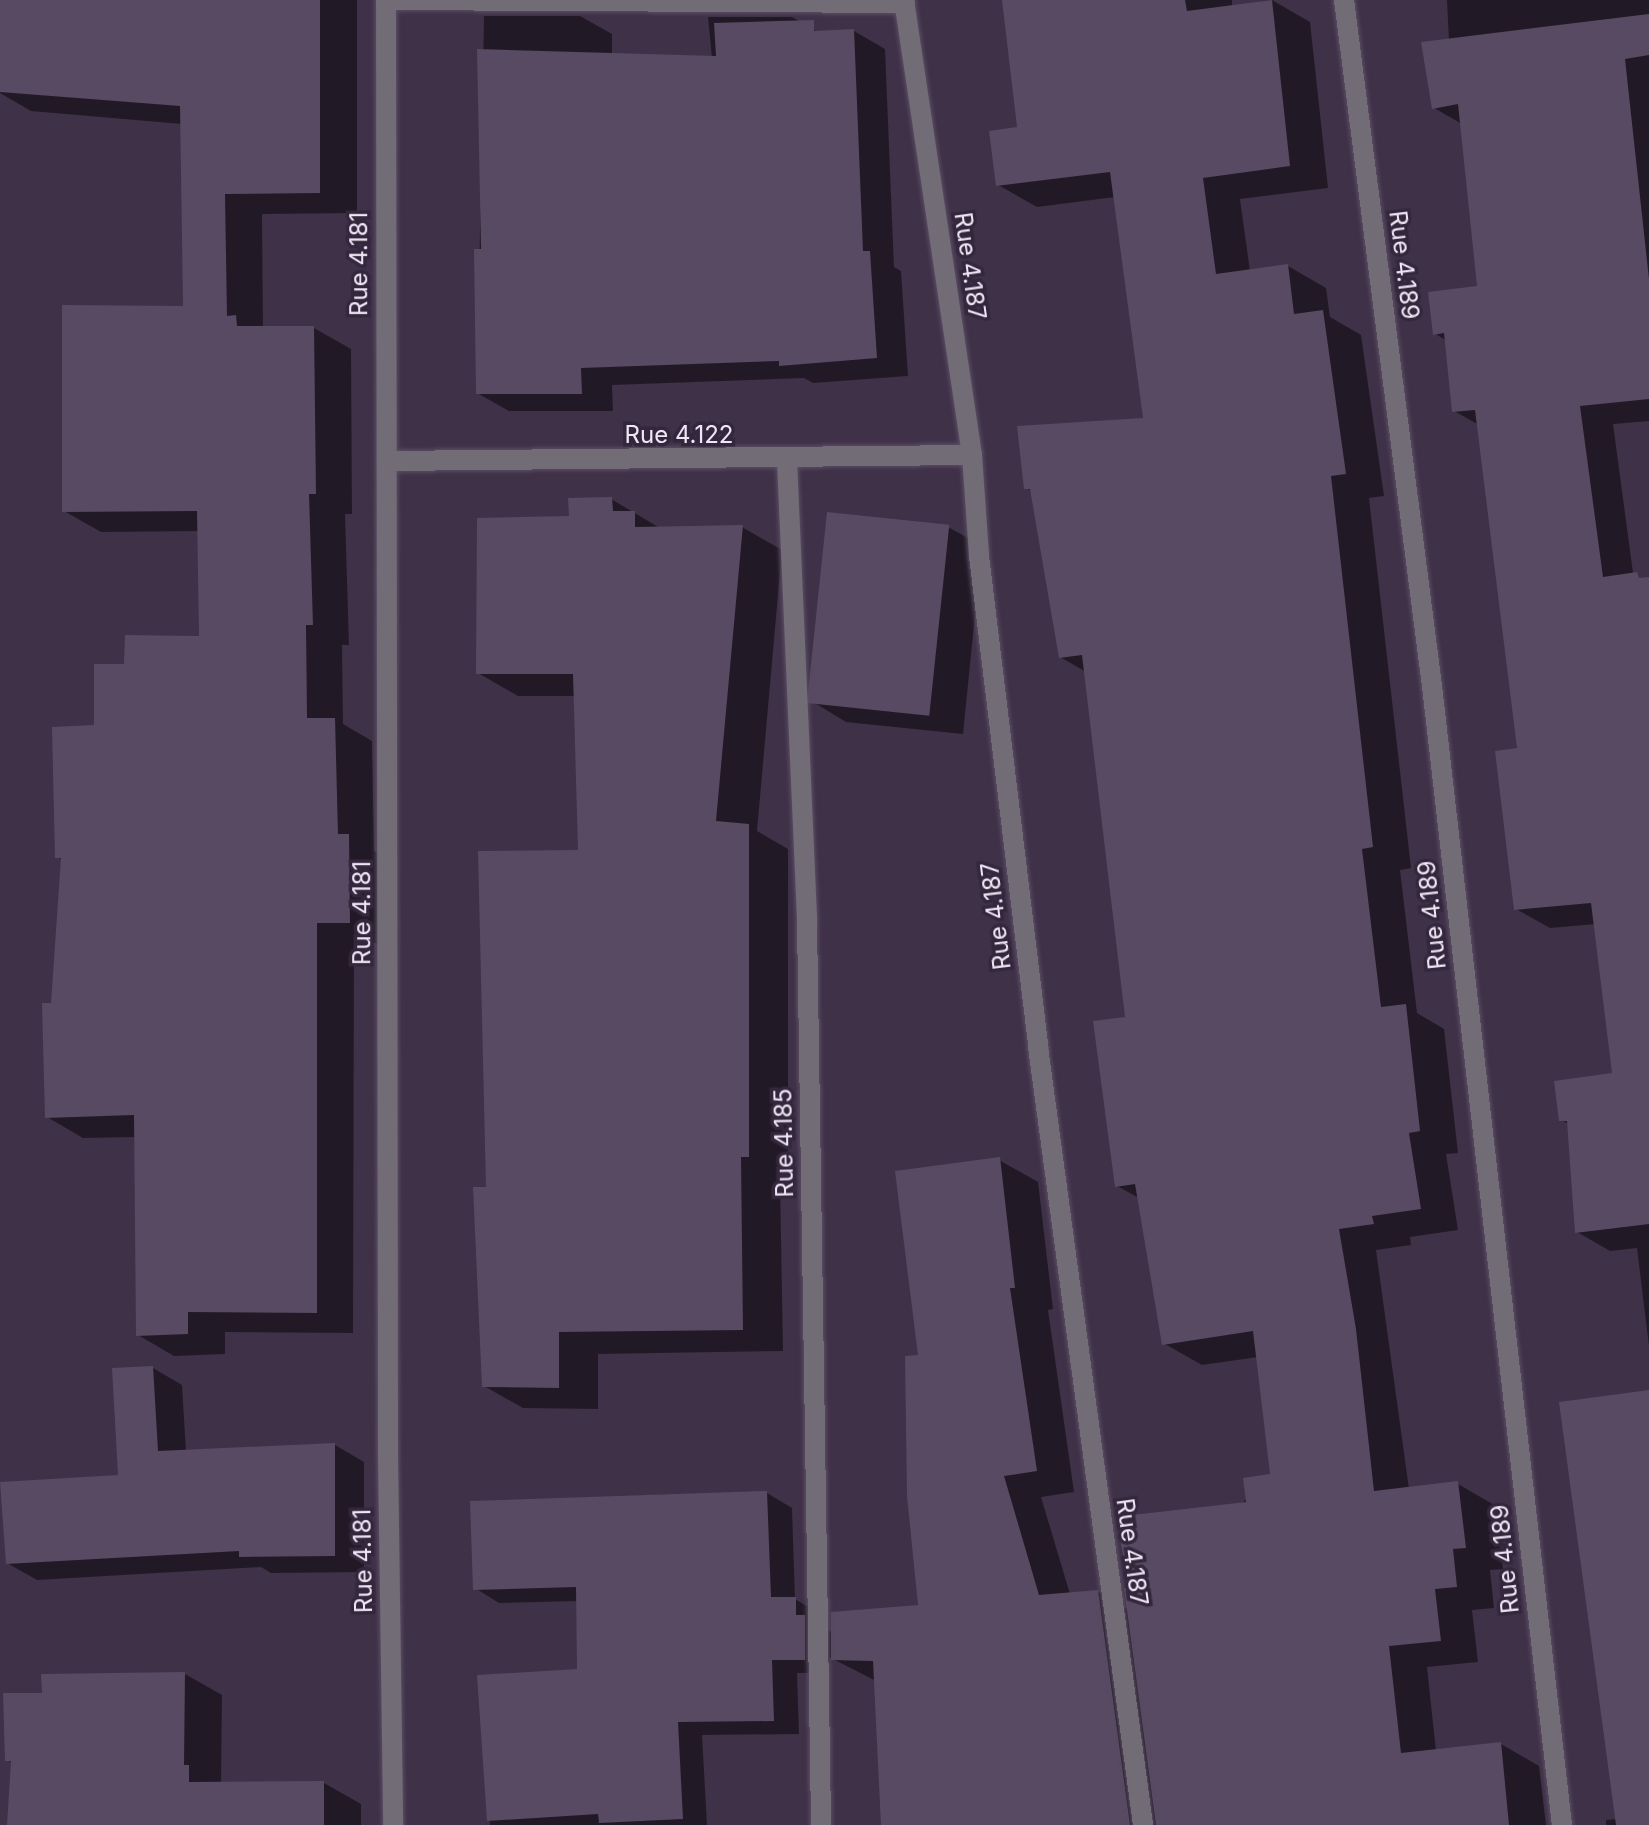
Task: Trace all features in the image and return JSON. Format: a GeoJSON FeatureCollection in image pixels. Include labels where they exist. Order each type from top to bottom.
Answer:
{"type":"FeatureCollection","features":[{"type":"Feature","properties":{"kind":"street"},"geometry":{"type":"LineString","coordinates":[[386,0],[904,2]]}},
{"type":"Feature","properties":{"kind":"street","name":"Rue 4.181"},"geometry":{"type":"LineString","coordinates":[[386,0],[393,1825]]}},
{"type":"Feature","properties":{"kind":"street","name":"Rue 4.189"},"geometry":{"type":"LineString","coordinates":[[1344,0],[1432,686],[1562,1825]]}},
{"type":"Feature","properties":{"kind":"street","name":"Rue 4.187"},"geometry":{"type":"LineString","coordinates":[[904,2],[972,455],[979,556],[1036,1031],[1143,1825]]}},
{"type":"Feature","properties":{"kind":"street","name":"Rue 4.122"},"geometry":{"type":"LineString","coordinates":[[387,461],[787,460],[972,455]]}},
{"type":"Feature","properties":{"kind":"street","name":"Rue 4.185"},"geometry":{"type":"LineString","coordinates":[[787,460],[807,921],[821,1825]]}},
{"type":"Feature","properties":{"kind":"building"},"geometry":{"type":"Polygon","coordinates":[[[0,0],[320,0],[320,193],[225,194],[227,316],[236,315],[237,326],[314,326],[316,494],[309,494],[313,625],[306,625],[307,718],[335,718],[338,834],[349,834],[350,923],[317,923],[317,1313],[188,1312],[188,1334],[136,1336],[134,1115],[45,1118],[42,1003],[51,1003],[61,858],[55,858],[52,727],[94,725],[94,664],[124,664],[125,635],[199,636],[197,511],[62,512],[62,305],[183,306],[180,106],[0,92],[0,0]]]}},
{"type":"Feature","properties":{"kind":"building"},"geometry":{"type":"Polygon","coordinates":[[[1002,0],[1185,0],[1187,11],[1272,0],[1290,166],[1203,178],[1216,274],[1288,264],[1294,314],[1323,310],[1346,474],[1331,476],[1373,847],[1362,849],[1381,1007],[1406,1004],[1420,1131],[1409,1133],[1421,1209],[1372,1216],[1374,1224],[1339,1229],[1356,1329],[1374,1491],[1458,1481],[1466,1548],[1453,1549],[1457,1587],[1435,1589],[1441,1641],[1389,1646],[1401,1753],[1501,1742],[1509,1825],[1156,1825],[1124,1588],[1130,1587],[1115,1517],[1246,1502],[1243,1478],[1270,1474],[1253,1331],[1162,1345],[1135,1184],[1115,1187],[1093,1021],[1125,1017],[1082,655],[1059,658],[1030,489],[1024,489],[1017,426],[1143,418],[1110,172],[996,186],[989,131],[1017,127],[1002,0]]]}},
{"type":"Feature","properties":{"kind":"building"},"geometry":{"type":"Polygon","coordinates":[[[1649,14],[1649,55],[1625,59],[1649,279],[1649,399],[1580,406],[1603,577],[1637,572],[1639,578],[1649,577],[1649,1224],[1575,1233],[1567,1121],[1559,1121],[1554,1081],[1612,1073],[1591,903],[1514,910],[1495,751],[1517,748],[1475,410],[1452,412],[1444,333],[1433,335],[1428,292],[1477,286],[1458,104],[1432,109],[1421,42],[1649,14]]]}},
{"type":"Feature","properties":{"kind":"building"},"geometry":{"type":"Polygon","coordinates":[[[814,20],[814,31],[854,29],[863,251],[870,251],[877,358],[779,366],[779,361],[581,368],[582,394],[476,394],[474,249],[481,249],[477,49],[716,56],[714,23],[814,20]]]}},
{"type":"Feature","properties":{"kind":"building"},"geometry":{"type":"Polygon","coordinates":[[[612,497],[613,511],[635,511],[635,527],[743,525],[716,821],[749,824],[749,1157],[741,1157],[743,1330],[559,1332],[559,1388],[482,1387],[473,1187],[486,1187],[478,851],[578,850],[573,674],[476,674],[477,518],[569,516],[568,498],[612,497]]]}},
{"type":"Feature","properties":{"kind":"building"},"geometry":{"type":"Polygon","coordinates":[[[827,512],[949,525],[929,716],[807,703],[827,512]]]}},
{"type":"Feature","properties":{"kind":"building"},"geometry":{"type":"Polygon","coordinates":[[[1000,1157],[1015,1288],[1010,1288],[1037,1471],[1004,1476],[1039,1595],[1098,1590],[1130,1825],[881,1825],[873,1661],[831,1660],[831,1612],[918,1605],[907,1496],[905,1356],[918,1355],[895,1171],[1000,1157]]]}},
{"type":"Feature","properties":{"kind":"building"},"geometry":{"type":"Polygon","coordinates":[[[153,1366],[158,1451],[335,1443],[335,1556],[239,1557],[239,1551],[6,1564],[0,1482],[118,1475],[112,1368],[153,1366]]]}},
{"type":"Feature","properties":{"kind":"building"},"geometry":{"type":"Polygon","coordinates":[[[1649,1390],[1649,1825],[1616,1825],[1559,1402],[1649,1390]]]}},
{"type":"Feature","properties":{"kind":"building"},"geometry":{"type":"Polygon","coordinates":[[[767,1491],[771,1597],[796,1597],[796,1615],[805,1615],[805,1660],[772,1660],[774,1721],[678,1722],[683,1819],[599,1823],[598,1814],[487,1821],[477,1675],[577,1669],[576,1587],[473,1590],[470,1501],[767,1491]]]}},
{"type":"Feature","properties":{"kind":"building"},"geometry":{"type":"Polygon","coordinates":[[[185,1672],[184,1765],[189,1765],[189,1782],[324,1781],[324,1825],[7,1825],[11,1761],[5,1761],[3,1693],[42,1693],[41,1674],[185,1672]]]}}]}
